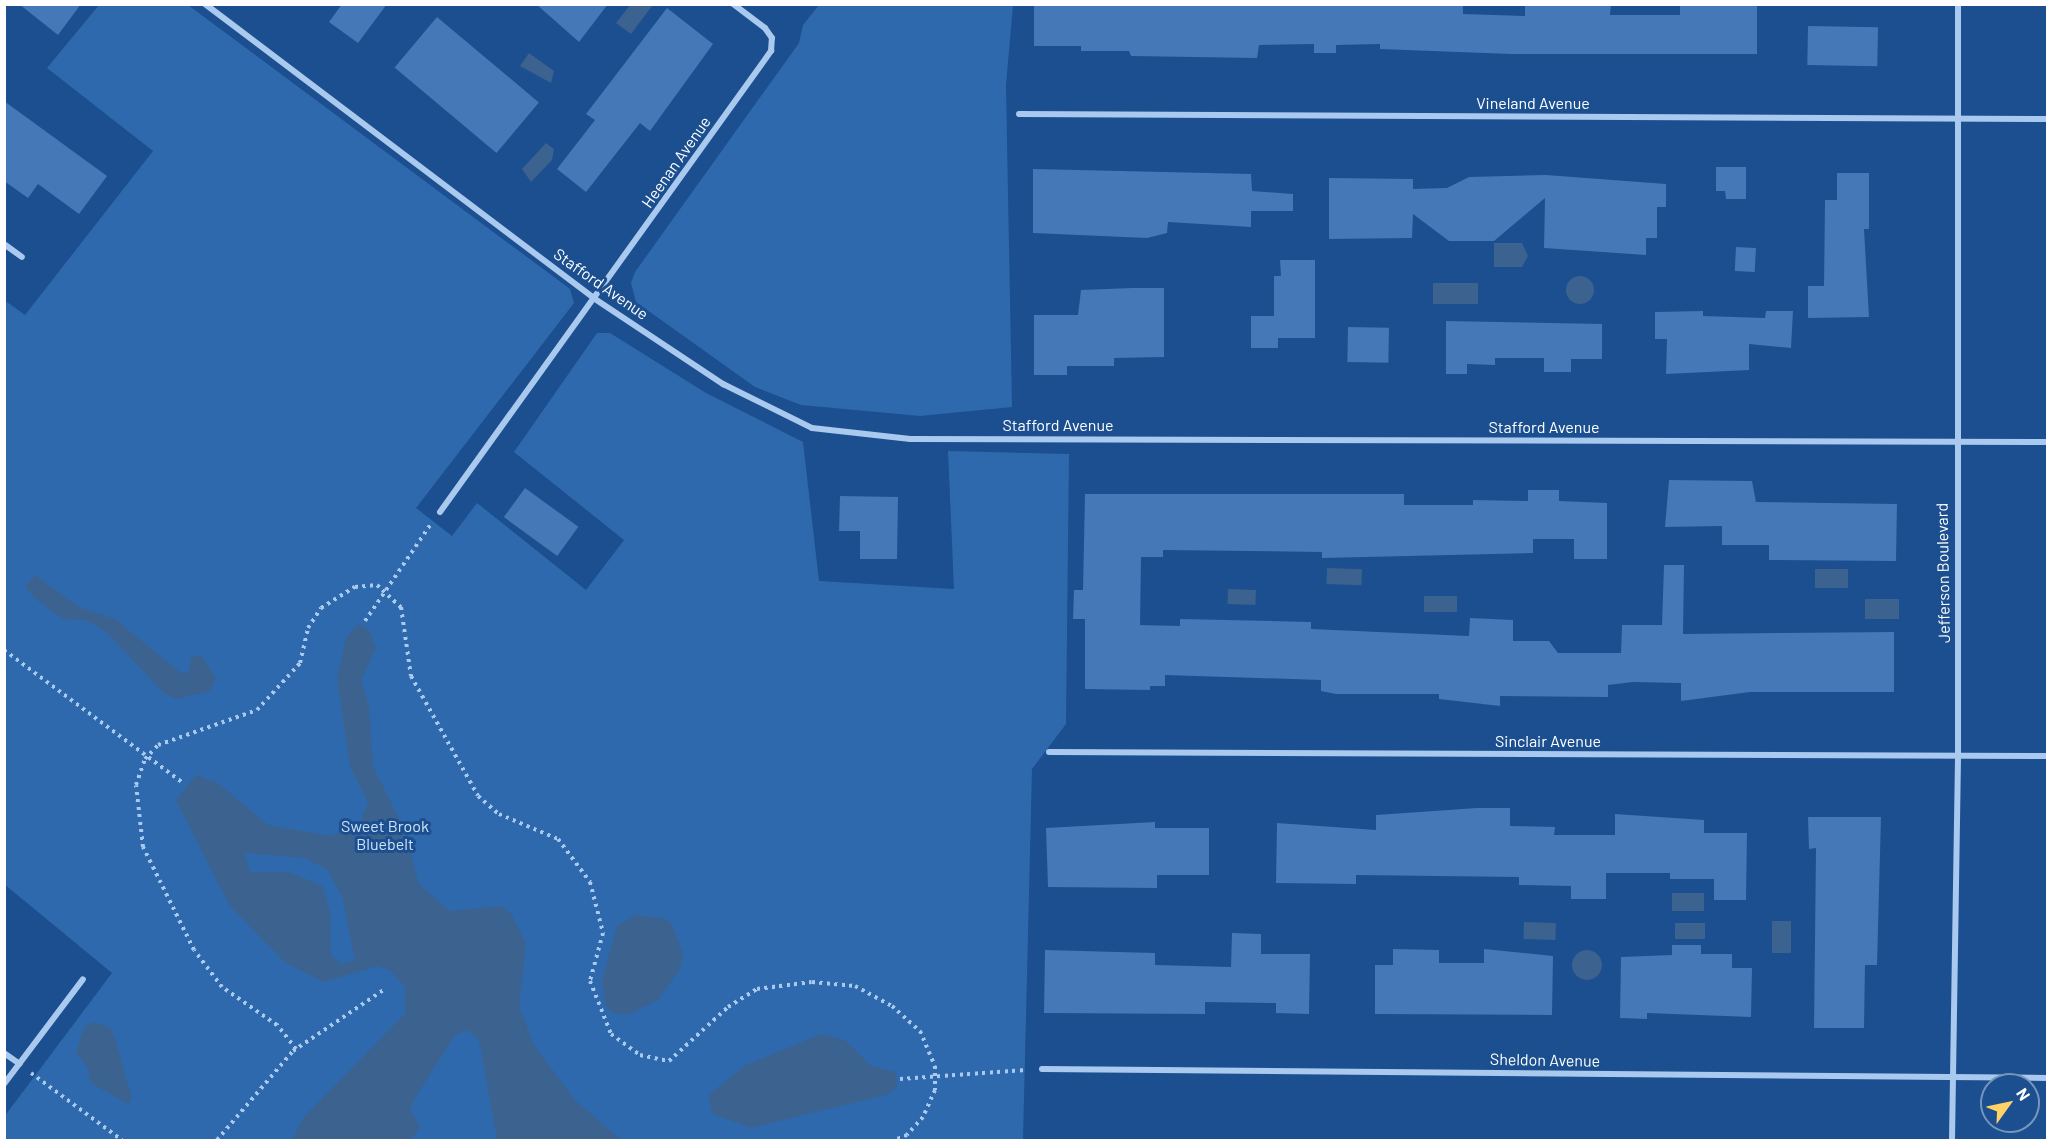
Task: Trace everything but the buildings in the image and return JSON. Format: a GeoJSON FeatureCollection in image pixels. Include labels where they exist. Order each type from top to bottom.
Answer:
{"type":"FeatureCollection","features":[{"type":"Feature","properties":{"kind":"street","name":"Stafford Avenue"},"geometry":{"type":"LineString","coordinates":[[205,4],[595,299],[723,384],[812,428],[910,439],[2048,442]]}},
{"type":"Feature","properties":{"kind":"street","name":"Heenan Avenue"},"geometry":{"type":"LineString","coordinates":[[440,512],[771,51],[772,38],[733,4]]}},
{"type":"Feature","properties":{"kind":"street","name":"Jefferson Boulevard"},"geometry":{"type":"LineString","coordinates":[[1952,1140],[1958,756],[1955,441],[1958,4]]}},
{"type":"Feature","properties":{"kind":"street","name":"Vineland Avenue"},"geometry":{"type":"LineString","coordinates":[[1019,114],[2048,119]]}},
{"type":"Feature","properties":{"kind":"street"},"geometry":{"type":"LineString","coordinates":[[4,244],[22,257]]}},
{"type":"Feature","properties":{"kind":"street","name":"Sinclair Avenue"},"geometry":{"type":"LineString","coordinates":[[1049,752],[2048,756]]}},
{"type":"Feature","properties":{"kind":"street"},"geometry":{"type":"LineString","coordinates":[[4,1084],[83,979]]}},
{"type":"Feature","properties":{"kind":"street"},"geometry":{"type":"LineString","coordinates":[[4,1053],[20,1064]]}},
{"type":"Feature","properties":{"kind":"street","name":"Sheldon Avenue"},"geometry":{"type":"LineString","coordinates":[[1041,1069],[2048,1078]]}},
{"type":"Feature","properties":{"kind":"path"},"geometry":{"type":"LineString","coordinates":[[365,621],[384,589],[440,512]]}},
{"type":"Feature","properties":{"kind":"path"},"geometry":{"type":"LineString","coordinates":[[296,1049],[277,1025],[222,987],[194,950],[160,882],[137,824],[136,785],[148,756],[178,734],[227,724],[257,710],[300,663],[308,628],[321,608],[355,587],[384,589],[401,607],[411,675],[478,796],[499,814],[558,839],[590,882],[603,917],[601,945],[590,981],[593,999],[611,1034],[626,1047],[669,1060],[750,993],[768,986],[835,982],[873,994],[908,1020],[927,1042],[937,1077],[923,1117],[907,1135],[894,1140]]}},
{"type":"Feature","properties":{"kind":"path"},"geometry":{"type":"LineString","coordinates":[[4,650],[182,782]]}},
{"type":"Feature","properties":{"kind":"path"},"geometry":{"type":"LineString","coordinates":[[218,1140],[296,1049],[385,989]]}},
{"type":"Feature","properties":{"kind":"path"},"geometry":{"type":"LineString","coordinates":[[20,1064],[122,1140]]}},
{"type":"Feature","properties":{"kind":"path"},"geometry":{"type":"LineString","coordinates":[[900,1079],[1041,1069]]}},
{"type":"Feature","properties":{"kind":"green space","name":"Sweet Brook Bluebelt"},"geometry":{"type":"Polygon","coordinates":[[[99,5],[188,5],[570,289],[574,303],[416,508],[452,536],[477,503],[586,590],[624,540],[514,452],[597,333],[610,333],[706,393],[803,442],[819,581],[954,589],[948,451],[1069,454],[1066,724],[1032,769],[1023,1140],[5,1140],[4,1117],[112,973],[4,884],[5,305],[7,302],[25,315],[153,151],[47,68],[99,5]]]}},
{"type":"Feature","properties":{"kind":"green space"},"geometry":{"type":"Polygon","coordinates":[[[819,5],[1013,5],[1006,85],[1012,407],[920,416],[801,405],[755,387],[636,302],[631,283],[635,272],[799,43],[803,25],[819,5]]]}},
{"type":"Feature","properties":{"kind":"shaded area"},"geometry":{"type":"Polygon","coordinates":[[[630,5],[652,6],[631,34],[616,23],[630,5]]]}},
{"type":"Feature","properties":{"kind":"shaded area"},"geometry":{"type":"Polygon","coordinates":[[[529,53],[554,71],[551,83],[520,66],[529,53]]]}},
{"type":"Feature","properties":{"kind":"shaded area"},"geometry":{"type":"Polygon","coordinates":[[[546,143],[554,149],[552,160],[531,182],[522,169],[546,143]]]}},
{"type":"Feature","properties":{"kind":"shaded area"},"geometry":{"type":"Polygon","coordinates":[[[1494,243],[1522,243],[1528,256],[1522,267],[1494,267],[1494,243]]]}},
{"type":"Feature","properties":{"kind":"shaded area"},"geometry":{"type":"Polygon","coordinates":[[[1580,276],[1590,280],[1594,290],[1590,300],[1580,304],[1570,300],[1566,290],[1570,280],[1580,276]]]}},
{"type":"Feature","properties":{"kind":"shaded area"},"geometry":{"type":"Polygon","coordinates":[[[1433,283],[1478,283],[1478,304],[1433,304],[1433,283]]]}},
{"type":"Feature","properties":{"kind":"shaded area"},"geometry":{"type":"Polygon","coordinates":[[[1327,568],[1362,569],[1361,585],[1326,584],[1327,568]]]}},
{"type":"Feature","properties":{"kind":"shaded area"},"geometry":{"type":"Polygon","coordinates":[[[1815,569],[1848,569],[1848,588],[1815,588],[1815,569]]]}},
{"type":"Feature","properties":{"kind":"shaded area"},"geometry":{"type":"Polygon","coordinates":[[[35,575],[79,607],[115,619],[182,674],[189,671],[191,657],[201,655],[216,678],[210,691],[176,699],[164,693],[105,631],[86,620],[63,619],[37,600],[25,587],[35,575]]]}},
{"type":"Feature","properties":{"kind":"shaded area"},"geometry":{"type":"Polygon","coordinates":[[[1228,589],[1256,590],[1255,605],[1227,604],[1228,589]]]}},
{"type":"Feature","properties":{"kind":"shaded area"},"geometry":{"type":"Polygon","coordinates":[[[1424,596],[1457,596],[1457,612],[1424,612],[1424,596]]]}},
{"type":"Feature","properties":{"kind":"shaded area"},"geometry":{"type":"Polygon","coordinates":[[[1865,599],[1899,599],[1899,619],[1865,619],[1865,599]]]}},
{"type":"Feature","properties":{"kind":"shaded area"},"geometry":{"type":"Polygon","coordinates":[[[358,624],[369,630],[376,648],[361,681],[369,705],[373,766],[406,833],[419,884],[450,911],[502,906],[512,915],[526,944],[519,1006],[534,1045],[574,1099],[621,1140],[497,1140],[478,1039],[467,1030],[455,1035],[415,1098],[410,1109],[420,1127],[411,1140],[292,1140],[303,1118],[405,1014],[405,987],[390,970],[377,966],[324,982],[286,963],[229,905],[176,800],[196,775],[218,783],[268,825],[332,836],[360,823],[368,802],[350,766],[337,678],[346,638],[358,624]],[[244,853],[250,872],[289,872],[322,886],[330,911],[331,955],[341,964],[355,960],[342,897],[327,869],[304,858],[244,853]]]}},
{"type":"Feature","properties":{"kind":"shaded area"},"geometry":{"type":"Polygon","coordinates":[[[1672,893],[1704,893],[1704,911],[1672,911],[1672,893]]]}},
{"type":"Feature","properties":{"kind":"shaded area"},"geometry":{"type":"Polygon","coordinates":[[[636,915],[666,919],[672,925],[683,953],[680,969],[658,1000],[627,1015],[613,1013],[605,1005],[602,980],[617,926],[636,915]]]}},
{"type":"Feature","properties":{"kind":"shaded area"},"geometry":{"type":"Polygon","coordinates":[[[1772,921],[1791,921],[1791,953],[1772,953],[1772,921]]]}},
{"type":"Feature","properties":{"kind":"shaded area"},"geometry":{"type":"Polygon","coordinates":[[[1524,922],[1556,923],[1555,940],[1523,939],[1524,922]]]}},
{"type":"Feature","properties":{"kind":"shaded area"},"geometry":{"type":"Polygon","coordinates":[[[1675,923],[1705,923],[1705,939],[1675,939],[1675,923]]]}},
{"type":"Feature","properties":{"kind":"shaded area"},"geometry":{"type":"Polygon","coordinates":[[[1587,950],[1597,955],[1602,965],[1597,975],[1587,980],[1577,975],[1572,965],[1577,955],[1587,950]]]}},
{"type":"Feature","properties":{"kind":"shaded area"},"geometry":{"type":"Polygon","coordinates":[[[94,1022],[110,1028],[116,1041],[132,1100],[128,1104],[91,1083],[88,1068],[76,1052],[84,1027],[94,1022]]]}},
{"type":"Feature","properties":{"kind":"shaded area"},"geometry":{"type":"Polygon","coordinates":[[[821,1034],[846,1041],[871,1066],[896,1072],[897,1087],[889,1094],[751,1128],[711,1113],[709,1095],[744,1066],[821,1034]]]}}]}
